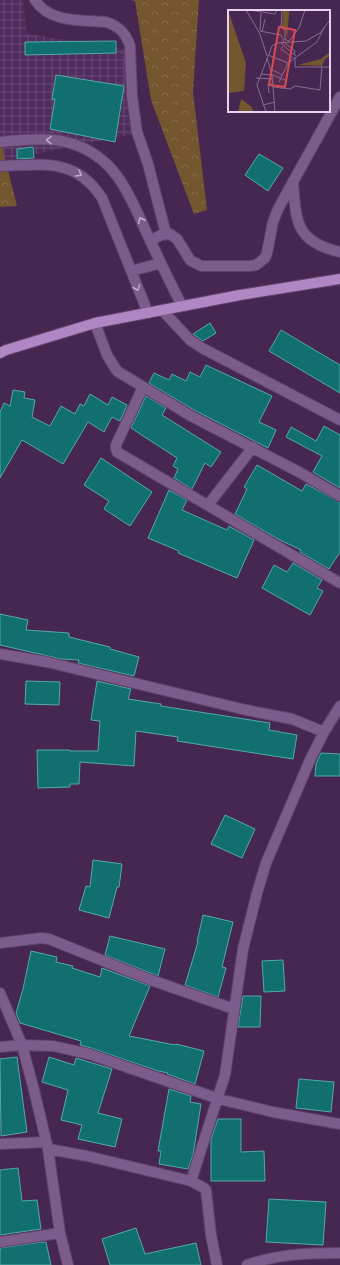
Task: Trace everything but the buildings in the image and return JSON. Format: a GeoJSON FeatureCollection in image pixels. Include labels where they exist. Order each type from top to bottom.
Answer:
{"type":"FeatureCollection","features":[{"type":"Feature","properties":{"kind":"main road"},"geometry":{"type":"LineString","coordinates":[[0,353],[95,323],[148,314],[182,306],[340,279]]}},
{"type":"Feature","properties":{"kind":"street"},"geometry":{"type":"LineString","coordinates":[[35,0],[43,9],[55,16],[113,24],[124,33],[128,39],[130,46],[133,102],[137,132],[148,164],[166,234]]}},
{"type":"Feature","properties":{"kind":"street"},"geometry":{"type":"LineString","coordinates":[[150,241],[161,235],[166,234],[174,236],[190,260],[201,266],[256,265],[267,253],[273,222],[278,209],[340,97]]}},
{"type":"Feature","properties":{"kind":"street"},"geometry":{"type":"LineString","coordinates":[[0,142],[46,139],[59,141],[72,144],[96,156],[107,164],[124,185],[182,306]]}},
{"type":"Feature","properties":{"kind":"street"},"geometry":{"type":"LineString","coordinates":[[0,166],[55,165],[67,168],[87,179],[102,198],[148,314]]}},
{"type":"Feature","properties":{"kind":"street"},"geometry":{"type":"LineString","coordinates":[[293,180],[296,214],[302,231],[314,243],[324,248],[340,252]]}},
{"type":"Feature","properties":{"kind":"street"},"geometry":{"type":"LineString","coordinates":[[131,271],[161,263]]}},
{"type":"Feature","properties":{"kind":"street"},"geometry":{"type":"LineString","coordinates":[[162,310],[190,340],[202,348],[340,420]]}},
{"type":"Feature","properties":{"kind":"street"},"geometry":{"type":"LineString","coordinates":[[95,323],[107,355],[117,371],[191,416],[253,447],[340,496]]}},
{"type":"Feature","properties":{"kind":"street"},"geometry":{"type":"LineString","coordinates":[[143,387],[116,445],[117,452],[340,583]]}},
{"type":"Feature","properties":{"kind":"street"},"geometry":{"type":"LineString","coordinates":[[208,505],[253,447]]}},
{"type":"Feature","properties":{"kind":"street"},"geometry":{"type":"LineString","coordinates":[[0,654],[47,662],[246,710],[276,715],[292,719],[324,732]]}},
{"type":"Feature","properties":{"kind":"street"},"geometry":{"type":"LineString","coordinates":[[191,1182],[219,1099],[225,1075],[243,949],[259,886],[266,864],[287,817],[296,792],[324,732],[340,706]]}},
{"type":"Feature","properties":{"kind":"street"},"geometry":{"type":"LineString","coordinates":[[0,952],[2,941],[41,938],[49,939],[151,980],[234,1009]]}},
{"type":"Feature","properties":{"kind":"street"},"geometry":{"type":"LineString","coordinates":[[0,992],[22,1045],[34,1090],[47,1146],[60,1233],[68,1265]]}},
{"type":"Feature","properties":{"kind":"street"},"geometry":{"type":"LineString","coordinates":[[0,1047],[22,1045],[53,1046],[89,1054],[219,1099],[273,1112],[340,1124]]}},
{"type":"Feature","properties":{"kind":"street"},"geometry":{"type":"LineString","coordinates":[[0,1144],[47,1146],[191,1182],[204,1188],[206,1190],[211,1235],[217,1265]]}},
{"type":"Feature","properties":{"kind":"street"},"geometry":{"type":"LineString","coordinates":[[0,1242],[60,1233]]}},
{"type":"Feature","properties":{"kind":"street"},"geometry":{"type":"LineString","coordinates":[[247,1265],[263,1260],[297,1254],[340,1253]]}},
{"type":"Feature","properties":{"kind":"shaded area"},"geometry":{"type":"Polygon","coordinates":[[[0,0],[23,0],[27,34],[124,49],[134,134],[0,161],[0,0]]]}},
{"type":"Feature","properties":{"kind":"green space"},"geometry":{"type":"Polygon","coordinates":[[[130,0],[199,0],[193,92],[207,210],[194,214],[151,100],[135,1],[130,0]]]}},
{"type":"Feature","properties":{"kind":"green space"},"geometry":{"type":"Polygon","coordinates":[[[0,147],[2,147],[17,206],[0,207],[0,147]]]}}]}
